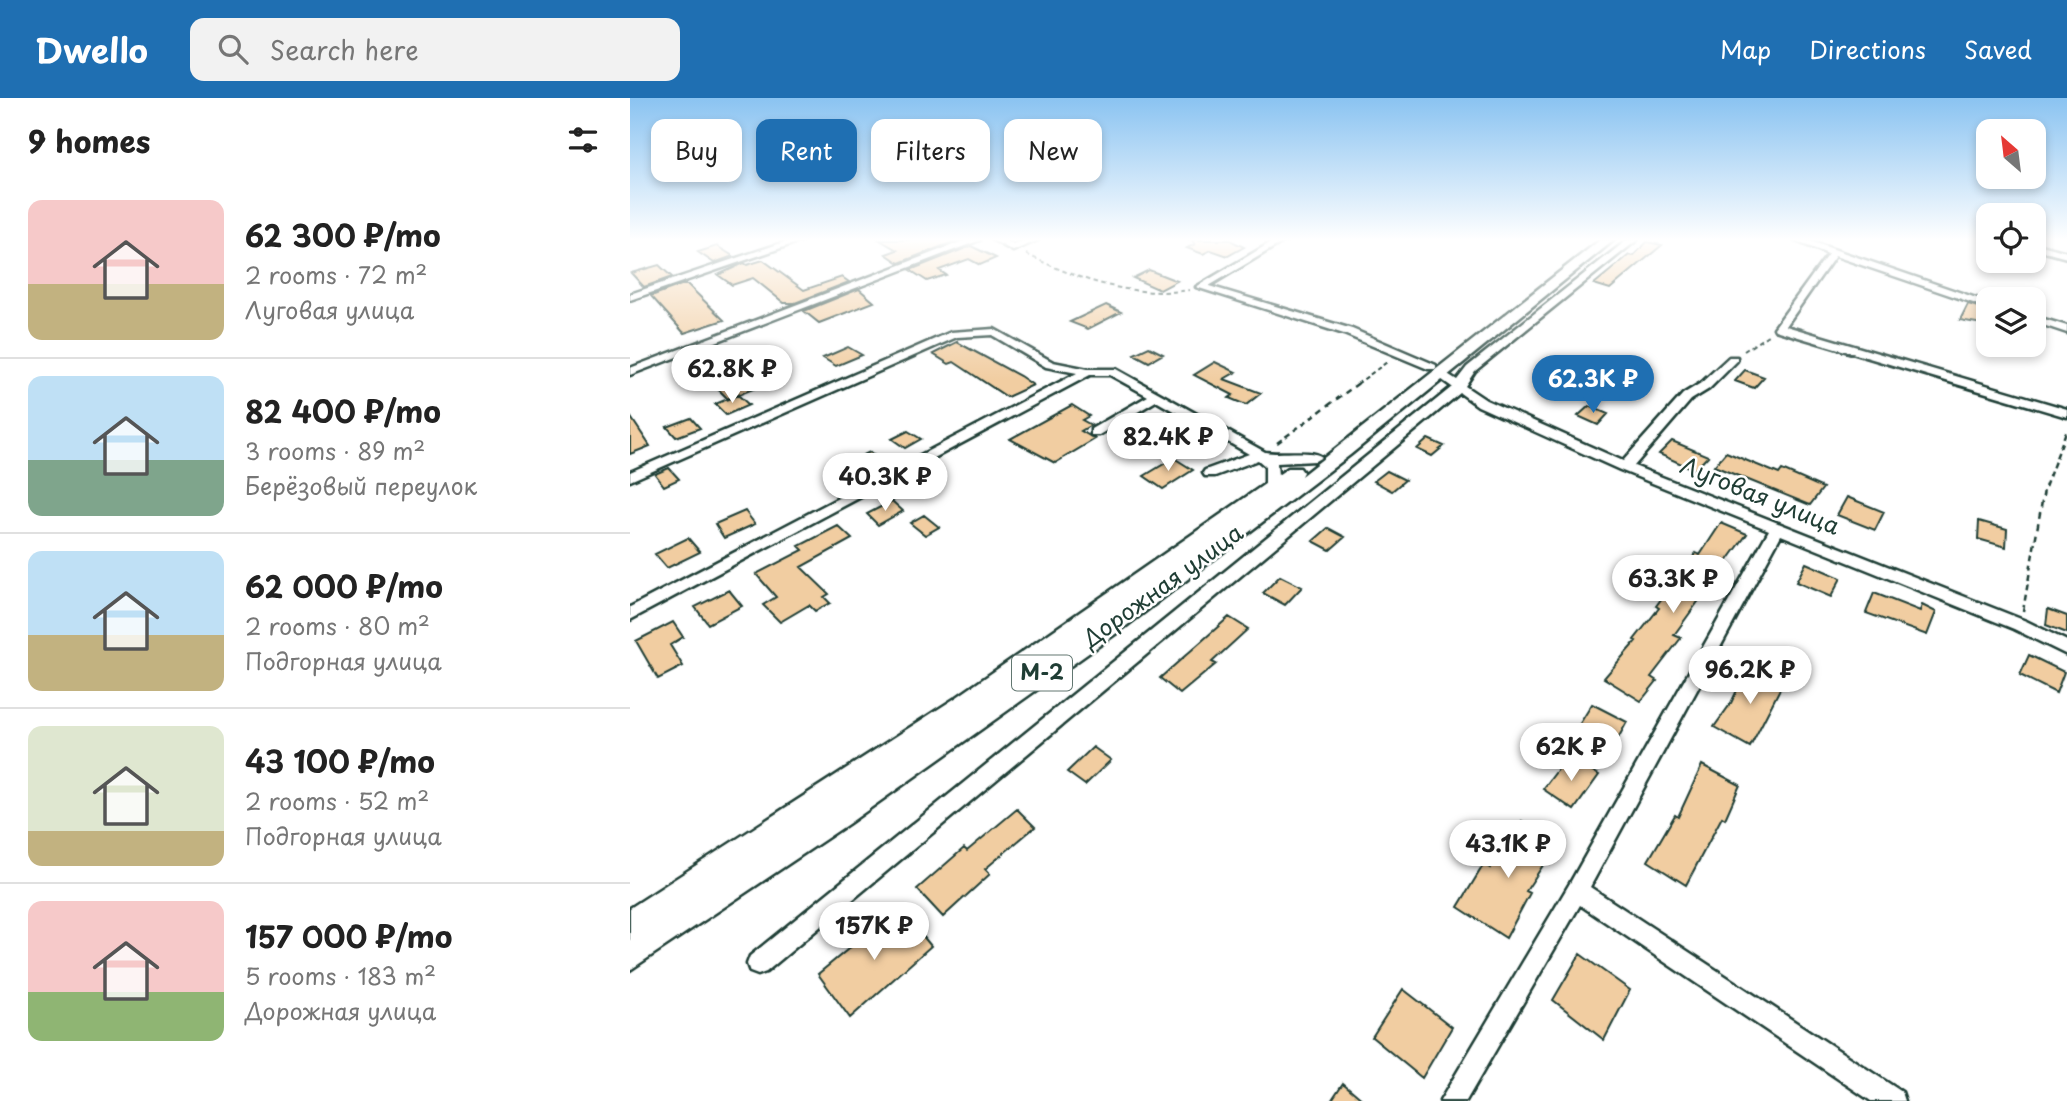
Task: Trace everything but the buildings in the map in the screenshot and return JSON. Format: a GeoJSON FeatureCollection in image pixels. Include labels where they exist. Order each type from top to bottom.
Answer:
{"type":"FeatureCollection","features":[{"type":"Feature","properties":{"kind":"main road","name":"Дорожная улица"},"geometry":{"type":"LineString","coordinates":[[630,925],[896,753],[1158,572],[1315,457],[1444,377],[1541,287]]}},
{"type":"Feature","properties":{"kind":"main road","name":"Дорожная улица"},"geometry":{"type":"LineString","coordinates":[[630,955],[822,828],[1179,576],[1444,377],[1552,287]]}},
{"type":"Feature","properties":{"kind":"street"},"geometry":{"type":"LineString","coordinates":[[630,297],[660,287]]}},
{"type":"Feature","properties":{"kind":"street"},"geometry":{"type":"LineString","coordinates":[[630,372],[853,287]]}},
{"type":"Feature","properties":{"kind":"street","name":"Луговая улица"},"geometry":{"type":"LineString","coordinates":[[1201,287],[1402,351],[1482,404],[1625,467],[2020,625],[2067,648]]}},
{"type":"Feature","properties":{"kind":"street","name":"Дорожная улица"},"geometry":{"type":"LineString","coordinates":[[758,964],[1444,377],[1471,369],[1574,287]]}},
{"type":"Feature","properties":{"kind":"street"},"geometry":{"type":"LineString","coordinates":[[1809,287],[1779,328],[2067,413]]}},
{"type":"Feature","properties":{"kind":"street"},"geometry":{"type":"LineString","coordinates":[[1932,287],[1976,301]]}},
{"type":"Feature","properties":{"kind":"street"},"geometry":{"type":"LineString","coordinates":[[2046,323],[2067,330]]}},
{"type":"Feature","properties":{"kind":"street"},"geometry":{"type":"LineString","coordinates":[[630,477],[955,334],[994,332],[1050,365],[1088,372],[1112,371],[1260,455],[1272,465],[1272,489]]}},
{"type":"Feature","properties":{"kind":"street"},"geometry":{"type":"LineString","coordinates":[[1625,467],[1687,397],[1706,386],[1732,359]]}},
{"type":"Feature","properties":{"kind":"street"},"geometry":{"type":"LineString","coordinates":[[630,614],[1088,372]]}},
{"type":"Feature","properties":{"kind":"street"},"geometry":{"type":"LineString","coordinates":[[1095,432],[1155,397]]}},
{"type":"Feature","properties":{"kind":"street"},"geometry":{"type":"LineString","coordinates":[[1210,473],[1260,455],[1279,459],[1315,457]]}},
{"type":"Feature","properties":{"kind":"street"},"geometry":{"type":"LineString","coordinates":[[1452,1101],[1577,890],[1778,528]]}},
{"type":"Feature","properties":{"kind":"street"},"geometry":{"type":"LineString","coordinates":[[1577,890],[1893,1101]]}},
{"type":"Feature","properties":{"kind":"path"},"geometry":{"type":"LineString","coordinates":[[1106,287],[1125,293],[1156,294],[1201,287]]}},
{"type":"Feature","properties":{"kind":"path"},"geometry":{"type":"LineString","coordinates":[[1732,359],[1779,328]]}},
{"type":"Feature","properties":{"kind":"path"},"geometry":{"type":"LineString","coordinates":[[1260,455],[1402,351]]}},
{"type":"Feature","properties":{"kind":"path"},"geometry":{"type":"LineString","coordinates":[[2020,625],[2044,490],[2067,429]]}}]}
